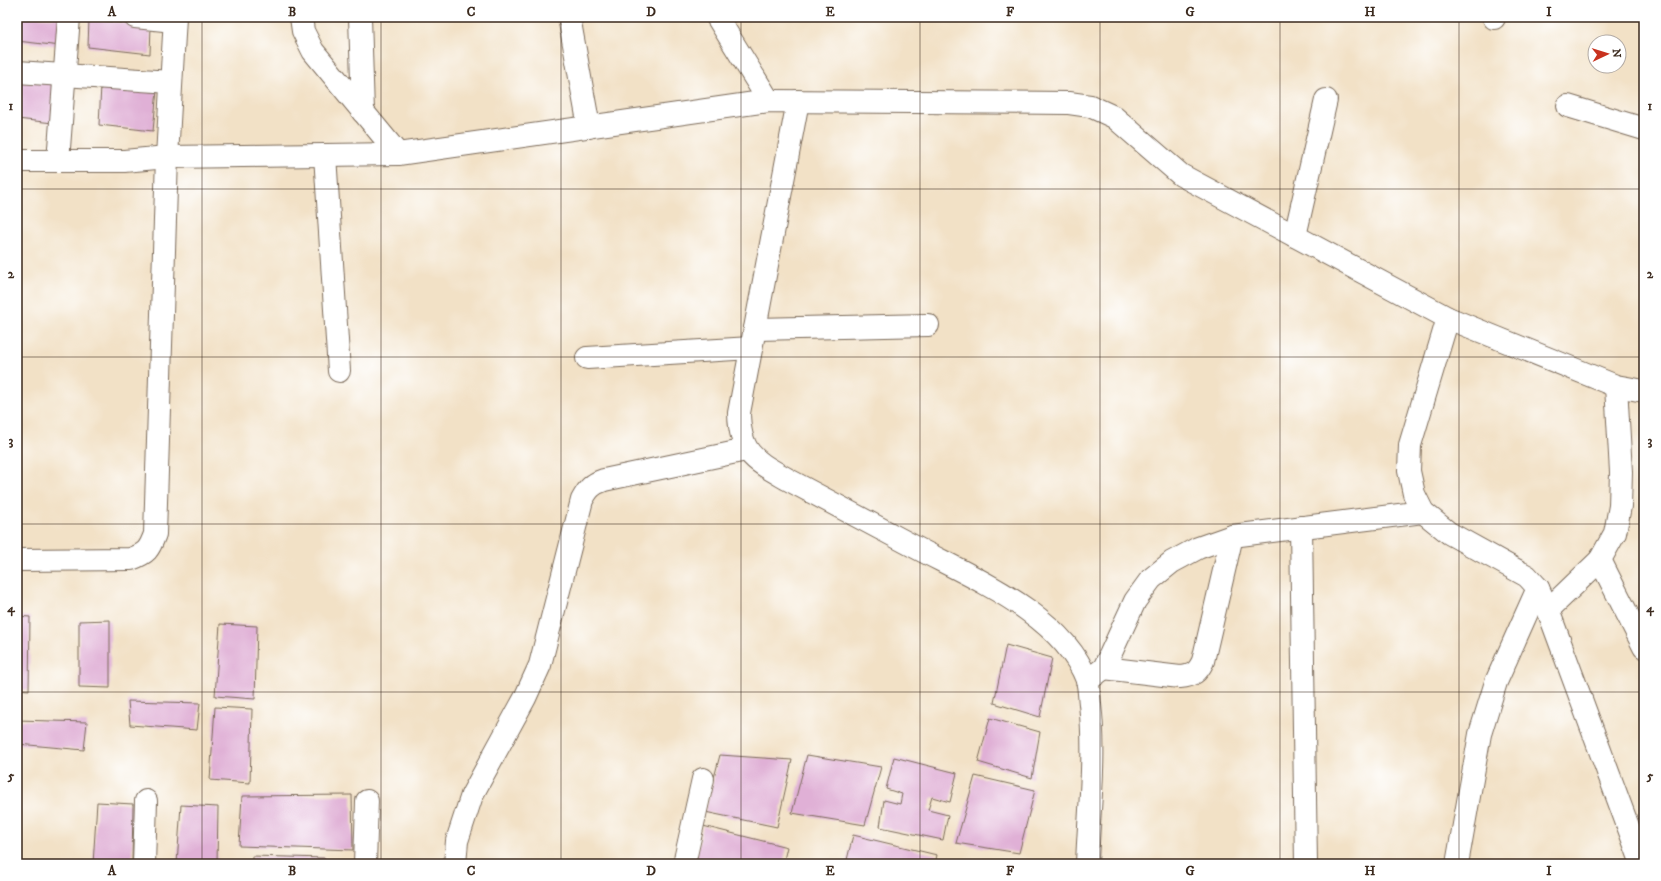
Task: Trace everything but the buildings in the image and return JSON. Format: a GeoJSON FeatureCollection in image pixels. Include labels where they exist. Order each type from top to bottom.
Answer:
{"type":"FeatureCollection","features":[{"type":"Feature","properties":{"kind":"street"},"geometry":{"type":"LineString","coordinates":[[58,161],[69,17]]}},
{"type":"Feature","properties":{"kind":"street"},"geometry":{"type":"LineString","coordinates":[[17,560],[131,559],[144,554],[151,546],[155,534],[167,157],[175,19],[135,17]]}},
{"type":"Feature","properties":{"kind":"street"},"geometry":{"type":"LineString","coordinates":[[301,17],[303,31],[313,51],[398,154]]}},
{"type":"Feature","properties":{"kind":"street"},"geometry":{"type":"LineString","coordinates":[[360,17],[363,112]]}},
{"type":"Feature","properties":{"kind":"street"},"geometry":{"type":"LineString","coordinates":[[569,17],[589,127]]}},
{"type":"Feature","properties":{"kind":"street"},"geometry":{"type":"LineString","coordinates":[[717,17],[769,101]]}},
{"type":"Feature","properties":{"kind":"street"},"geometry":{"type":"LineString","coordinates":[[17,72],[171,82]]}},
{"type":"Feature","properties":{"kind":"street"},"geometry":{"type":"LineString","coordinates":[[1295,236],[1326,100]]}},
{"type":"Feature","properties":{"kind":"street"},"geometry":{"type":"LineString","coordinates":[[17,161],[124,161],[167,157],[398,154],[769,101],[1069,103],[1090,106],[1114,117],[1181,175],[1448,318],[1616,386],[1644,391]]}},
{"type":"Feature","properties":{"kind":"street"},"geometry":{"type":"LineString","coordinates":[[798,101],[739,413],[740,432],[746,450],[759,463],[787,479],[1007,596],[1044,623],[1065,644],[1077,660],[1087,681],[1091,715],[1092,751],[1087,864]]}},
{"type":"Feature","properties":{"kind":"street"},"geometry":{"type":"LineString","coordinates":[[1568,106],[1644,129]]}},
{"type":"Feature","properties":{"kind":"street"},"geometry":{"type":"LineString","coordinates":[[325,155],[339,371]]}},
{"type":"Feature","properties":{"kind":"street"},"geometry":{"type":"LineString","coordinates":[[1448,318],[1410,445],[1409,471],[1414,494],[1423,512],[1449,533],[1527,576],[1538,588],[1638,833],[1642,864]]}},
{"type":"Feature","properties":{"kind":"street"},"geometry":{"type":"LineString","coordinates":[[587,358],[753,339],[928,325]]}},
{"type":"Feature","properties":{"kind":"street"},"geometry":{"type":"LineString","coordinates":[[1548,610],[1600,560],[1615,533],[1620,506],[1621,472],[1616,386]]}},
{"type":"Feature","properties":{"kind":"street"},"geometry":{"type":"LineString","coordinates":[[455,864],[457,840],[472,795],[525,698],[540,665],[582,500],[587,489],[593,484],[604,480],[746,450]]}},
{"type":"Feature","properties":{"kind":"street"},"geometry":{"type":"LineString","coordinates":[[1087,681],[1104,668],[1135,601],[1151,579],[1172,562],[1198,548],[1232,536],[1423,512]]}},
{"type":"Feature","properties":{"kind":"street"},"geometry":{"type":"LineString","coordinates":[[1301,527],[1306,864]]}},
{"type":"Feature","properties":{"kind":"street"},"geometry":{"type":"LineString","coordinates":[[1104,668],[1180,677],[1188,676],[1198,670],[1203,661],[1232,536]]}},
{"type":"Feature","properties":{"kind":"street"},"geometry":{"type":"LineString","coordinates":[[1600,560],[1644,646]]}},
{"type":"Feature","properties":{"kind":"street"},"geometry":{"type":"LineString","coordinates":[[1457,864],[1480,734],[1496,682],[1538,588]]}},
{"type":"Feature","properties":{"kind":"street"},"geometry":{"type":"LineString","coordinates":[[684,864],[703,779]]}},
{"type":"Feature","properties":{"kind":"street"},"geometry":{"type":"LineString","coordinates":[[144,864],[146,801]]}},
{"type":"Feature","properties":{"kind":"street"},"geometry":{"type":"LineString","coordinates":[[365,864],[367,801]]}}]}
